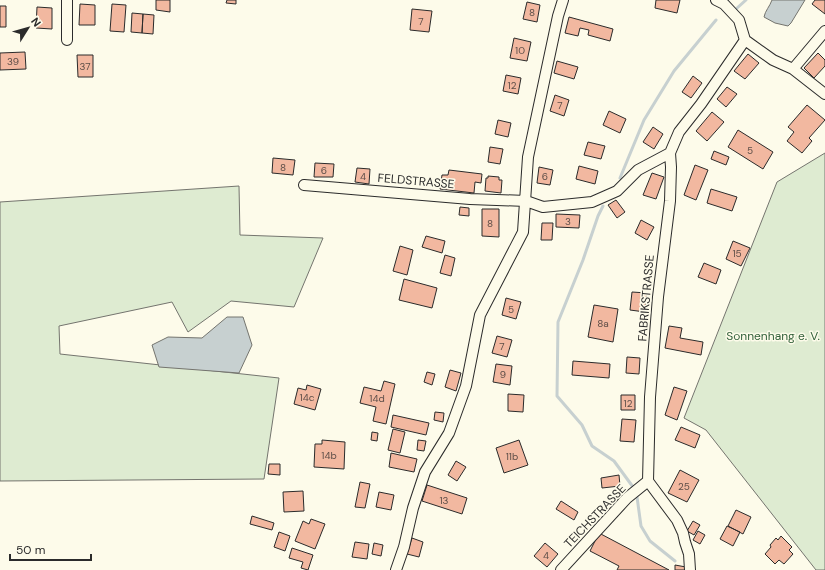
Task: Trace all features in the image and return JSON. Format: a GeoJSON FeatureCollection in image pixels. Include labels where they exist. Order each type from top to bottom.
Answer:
{"type":"FeatureCollection","features":[{"type":"Feature","properties":{"kind":"street"},"geometry":{"type":"LineString","coordinates":[[67,0],[67,40]]}},
{"type":"Feature","properties":{"kind":"street"},"geometry":{"type":"LineString","coordinates":[[396,570],[404,547],[413,508],[426,472],[449,433],[466,386],[480,315],[523,232],[528,157],[558,16],[563,0]]}},
{"type":"Feature","properties":{"kind":"street"},"geometry":{"type":"LineString","coordinates":[[716,0],[724,4],[739,20],[745,40],[773,60],[793,69],[825,94]]}},
{"type":"Feature","properties":{"kind":"street"},"geometry":{"type":"LineString","coordinates":[[793,69],[825,31]]}},
{"type":"Feature","properties":{"kind":"street","name":"FABRIKSTRASSE"},"geometry":{"type":"LineString","coordinates":[[648,481],[650,397],[658,296],[670,201],[670,153],[680,132],[745,40]]}},
{"type":"Feature","properties":{"kind":"street","name":"FELDSTRASSE"},"geometry":{"type":"LineString","coordinates":[[304,185],[470,199],[526,201],[542,207],[592,202],[617,191],[638,170],[670,153]]}},
{"type":"Feature","properties":{"kind":"street"},"geometry":{"type":"LineString","coordinates":[[648,481],[677,520],[683,533],[689,554],[690,570]]}},
{"type":"Feature","properties":{"kind":"street","name":"TEICHSTRASSE"},"geometry":{"type":"LineString","coordinates":[[561,570],[627,498],[648,481]]}},
{"type":"Feature","properties":{"kind":"green space","name":"Sonnenhang e. V."},"geometry":{"type":"Polygon","coordinates":[[[825,153],[825,570],[816,570],[706,430],[684,418],[777,182],[825,153]]]}},
{"type":"Feature","properties":{"kind":"green space"},"geometry":{"type":"Polygon","coordinates":[[[239,186],[240,235],[323,238],[294,307],[231,301],[188,332],[172,302],[59,326],[60,354],[279,378],[264,479],[0,481],[0,202],[239,186]]]}},
{"type":"Feature","properties":{"kind":"shaded area"},"geometry":{"type":"Polygon","coordinates":[[[772,0],[805,0],[788,26],[775,23],[764,17],[772,0]]]}},
{"type":"Feature","properties":{"kind":"shaded area"},"geometry":{"type":"Polygon","coordinates":[[[227,317],[243,317],[252,345],[239,373],[159,367],[152,345],[168,337],[202,338],[227,317]]]}},
{"type":"Feature","properties":{"kind":"building"},"geometry":{"type":"Polygon","coordinates":[[[156,0],[170,0],[170,12],[156,10],[156,0]]]}},
{"type":"Feature","properties":{"kind":"building"},"geometry":{"type":"Polygon","coordinates":[[[227,0],[236,0],[236,4],[226,3],[227,0]]]}},
{"type":"Feature","properties":{"kind":"building"},"geometry":{"type":"Polygon","coordinates":[[[656,0],[680,0],[677,13],[655,8],[656,0]]]}},
{"type":"Feature","properties":{"kind":"building"},"geometry":{"type":"Polygon","coordinates":[[[815,0],[825,0],[825,14],[812,4],[815,0]]]}},
{"type":"Feature","properties":{"kind":"building"},"geometry":{"type":"Polygon","coordinates":[[[527,2],[540,5],[537,22],[523,19],[527,2]]]}},
{"type":"Feature","properties":{"kind":"building"},"geometry":{"type":"Polygon","coordinates":[[[80,4],[95,5],[95,25],[79,25],[80,4]]]}},
{"type":"Feature","properties":{"kind":"building"},"geometry":{"type":"Polygon","coordinates":[[[112,4],[126,5],[124,32],[110,31],[112,4]]]}},
{"type":"Feature","properties":{"kind":"building"},"geometry":{"type":"Polygon","coordinates":[[[0,6],[6,6],[6,27],[0,27],[0,6]]]}},
{"type":"Feature","properties":{"kind":"building"},"geometry":{"type":"Polygon","coordinates":[[[37,7],[52,8],[52,29],[36,28],[37,7]]]}},
{"type":"Feature","properties":{"kind":"building"},"geometry":{"type":"Polygon","coordinates":[[[412,9],[432,11],[429,32],[410,30],[412,9]]]}},
{"type":"Feature","properties":{"kind":"building"},"geometry":{"type":"Polygon","coordinates":[[[132,13],[143,14],[142,33],[131,32],[132,13]]]}},
{"type":"Feature","properties":{"kind":"building"},"geometry":{"type":"Polygon","coordinates":[[[143,14],[154,15],[153,34],[142,33],[143,14]]]}},
{"type":"Feature","properties":{"kind":"building"},"geometry":{"type":"Polygon","coordinates":[[[569,17],[613,29],[610,41],[588,35],[589,30],[580,28],[578,36],[565,33],[569,17]]]}},
{"type":"Feature","properties":{"kind":"building"},"geometry":{"type":"Polygon","coordinates":[[[514,38],[531,42],[527,61],[510,58],[514,38]]]}},
{"type":"Feature","properties":{"kind":"building"},"geometry":{"type":"Polygon","coordinates":[[[25,52],[26,69],[0,70],[0,53],[25,52]]]}},
{"type":"Feature","properties":{"kind":"building"},"geometry":{"type":"Polygon","coordinates":[[[818,53],[825,60],[825,66],[814,78],[804,68],[818,53]]]}},
{"type":"Feature","properties":{"kind":"building"},"geometry":{"type":"Polygon","coordinates":[[[748,54],[759,63],[745,79],[734,71],[748,54]]]}},
{"type":"Feature","properties":{"kind":"building"},"geometry":{"type":"Polygon","coordinates":[[[77,55],[93,55],[93,77],[78,77],[77,55]]]}},
{"type":"Feature","properties":{"kind":"building"},"geometry":{"type":"Polygon","coordinates":[[[557,61],[578,67],[574,79],[554,73],[557,61]]]}},
{"type":"Feature","properties":{"kind":"building"},"geometry":{"type":"Polygon","coordinates":[[[506,75],[521,78],[518,94],[503,91],[506,75]]]}},
{"type":"Feature","properties":{"kind":"building"},"geometry":{"type":"Polygon","coordinates":[[[693,76],[702,83],[691,98],[682,92],[693,76]]]}},
{"type":"Feature","properties":{"kind":"building"},"geometry":{"type":"Polygon","coordinates":[[[727,87],[737,94],[726,107],[717,99],[727,87]]]}},
{"type":"Feature","properties":{"kind":"building"},"geometry":{"type":"Polygon","coordinates":[[[555,95],[569,100],[564,116],[550,111],[555,95]]]}},
{"type":"Feature","properties":{"kind":"building"},"geometry":{"type":"Polygon","coordinates":[[[807,105],[825,120],[809,138],[812,141],[802,153],[787,141],[794,132],[788,127],[807,105]]]}},
{"type":"Feature","properties":{"kind":"building"},"geometry":{"type":"Polygon","coordinates":[[[609,111],[626,119],[620,133],[603,125],[609,111]]]}},
{"type":"Feature","properties":{"kind":"building"},"geometry":{"type":"Polygon","coordinates":[[[712,112],[724,122],[707,141],[696,131],[712,112]]]}},
{"type":"Feature","properties":{"kind":"building"},"geometry":{"type":"Polygon","coordinates":[[[498,120],[511,123],[508,137],[495,134],[498,120]]]}},
{"type":"Feature","properties":{"kind":"building"},"geometry":{"type":"Polygon","coordinates":[[[653,127],[663,134],[654,149],[643,142],[653,127]]]}},
{"type":"Feature","properties":{"kind":"building"},"geometry":{"type":"Polygon","coordinates":[[[738,130],[773,152],[763,169],[728,147],[738,130]]]}},
{"type":"Feature","properties":{"kind":"building"},"geometry":{"type":"Polygon","coordinates":[[[588,142],[605,146],[601,159],[584,155],[588,142]]]}},
{"type":"Feature","properties":{"kind":"building"},"geometry":{"type":"Polygon","coordinates":[[[490,147],[503,149],[500,164],[488,162],[490,147]]]}},
{"type":"Feature","properties":{"kind":"building"},"geometry":{"type":"Polygon","coordinates":[[[714,151],[729,157],[726,165],[711,159],[714,151]]]}},
{"type":"Feature","properties":{"kind":"building"},"geometry":{"type":"Polygon","coordinates":[[[273,158],[295,160],[293,175],[272,173],[273,158]]]}},
{"type":"Feature","properties":{"kind":"building"},"geometry":{"type":"Polygon","coordinates":[[[315,163],[334,164],[333,177],[314,177],[315,163]]]}},
{"type":"Feature","properties":{"kind":"building"},"geometry":{"type":"Polygon","coordinates":[[[695,165],[708,170],[696,200],[684,195],[695,165]]]}},
{"type":"Feature","properties":{"kind":"building"},"geometry":{"type":"Polygon","coordinates":[[[579,166],[598,171],[595,184],[576,179],[579,166]]]}},
{"type":"Feature","properties":{"kind":"building"},"geometry":{"type":"Polygon","coordinates":[[[539,167],[553,170],[550,185],[537,183],[539,167]]]}},
{"type":"Feature","properties":{"kind":"building"},"geometry":{"type":"Polygon","coordinates":[[[357,168],[370,169],[369,184],[355,182],[357,168]]]}},
{"type":"Feature","properties":{"kind":"building"},"geometry":{"type":"Polygon","coordinates":[[[449,170],[482,174],[481,183],[475,182],[474,193],[440,189],[442,175],[448,175],[449,170]]]}},
{"type":"Feature","properties":{"kind":"building"},"geometry":{"type":"Polygon","coordinates":[[[652,173],[664,177],[656,199],[643,195],[652,173]]]}},
{"type":"Feature","properties":{"kind":"building"},"geometry":{"type":"Polygon","coordinates":[[[488,176],[499,177],[499,180],[502,180],[501,193],[485,191],[486,178],[488,178],[488,176]]]}},
{"type":"Feature","properties":{"kind":"building"},"geometry":{"type":"Polygon","coordinates":[[[711,189],[737,197],[732,211],[707,203],[711,189]]]}},
{"type":"Feature","properties":{"kind":"building"},"geometry":{"type":"Polygon","coordinates":[[[616,200],[625,212],[617,218],[608,205],[616,200]]]}},
{"type":"Feature","properties":{"kind":"building"},"geometry":{"type":"Polygon","coordinates":[[[460,207],[469,208],[469,216],[459,215],[460,207]]]}},
{"type":"Feature","properties":{"kind":"building"},"geometry":{"type":"Polygon","coordinates":[[[482,209],[499,209],[499,237],[482,236],[482,209]]]}},
{"type":"Feature","properties":{"kind":"building"},"geometry":{"type":"Polygon","coordinates":[[[556,214],[580,215],[579,228],[556,227],[556,214]]]}},
{"type":"Feature","properties":{"kind":"building"},"geometry":{"type":"Polygon","coordinates":[[[641,220],[654,227],[647,240],[635,233],[641,220]]]}},
{"type":"Feature","properties":{"kind":"building"},"geometry":{"type":"Polygon","coordinates":[[[542,223],[553,223],[552,240],[541,240],[542,223]]]}},
{"type":"Feature","properties":{"kind":"building"},"geometry":{"type":"Polygon","coordinates":[[[426,236],[445,241],[442,253],[422,247],[426,236]]]}},
{"type":"Feature","properties":{"kind":"building"},"geometry":{"type":"Polygon","coordinates":[[[733,241],[750,248],[741,266],[726,259],[733,241]]]}},
{"type":"Feature","properties":{"kind":"building"},"geometry":{"type":"Polygon","coordinates":[[[400,246],[413,250],[407,275],[393,271],[400,246]]]}},
{"type":"Feature","properties":{"kind":"building"},"geometry":{"type":"Polygon","coordinates":[[[445,255],[455,258],[451,276],[440,273],[445,255]]]}},
{"type":"Feature","properties":{"kind":"building"},"geometry":{"type":"Polygon","coordinates":[[[704,263],[721,270],[716,284],[698,277],[704,263]]]}},
{"type":"Feature","properties":{"kind":"building"},"geometry":{"type":"Polygon","coordinates":[[[404,279],[437,288],[432,308],[399,300],[404,279]]]}},
{"type":"Feature","properties":{"kind":"building"},"geometry":{"type":"Polygon","coordinates":[[[632,292],[647,293],[645,312],[630,310],[632,292]]]}},
{"type":"Feature","properties":{"kind":"building"},"geometry":{"type":"Polygon","coordinates":[[[506,298],[521,302],[516,319],[502,315],[506,298]]]}},
{"type":"Feature","properties":{"kind":"building"},"geometry":{"type":"Polygon","coordinates":[[[594,305],[618,309],[613,342],[588,337],[594,305]]]}},
{"type":"Feature","properties":{"kind":"building"},"geometry":{"type":"Polygon","coordinates":[[[669,326],[682,328],[680,338],[703,342],[701,355],[665,348],[669,326]]]}},
{"type":"Feature","properties":{"kind":"building"},"geometry":{"type":"Polygon","coordinates":[[[497,336],[512,340],[507,357],[492,353],[497,336]]]}},
{"type":"Feature","properties":{"kind":"building"},"geometry":{"type":"Polygon","coordinates":[[[627,357],[640,358],[639,374],[626,373],[627,357]]]}},
{"type":"Feature","properties":{"kind":"building"},"geometry":{"type":"Polygon","coordinates":[[[573,361],[610,364],[609,378],[572,375],[573,361]]]}},
{"type":"Feature","properties":{"kind":"building"},"geometry":{"type":"Polygon","coordinates":[[[496,364],[512,366],[510,385],[493,382],[496,364]]]}},
{"type":"Feature","properties":{"kind":"building"},"geometry":{"type":"Polygon","coordinates":[[[450,370],[461,373],[456,391],[445,387],[450,370]]]}},
{"type":"Feature","properties":{"kind":"building"},"geometry":{"type":"Polygon","coordinates":[[[427,372],[435,374],[432,385],[424,382],[427,372]]]}},
{"type":"Feature","properties":{"kind":"building"},"geometry":{"type":"Polygon","coordinates":[[[384,381],[395,384],[386,424],[373,421],[376,407],[360,403],[364,387],[381,391],[384,381]]]}},
{"type":"Feature","properties":{"kind":"building"},"geometry":{"type":"Polygon","coordinates":[[[307,385],[321,389],[315,410],[294,404],[298,388],[306,390],[307,385]]]}},
{"type":"Feature","properties":{"kind":"building"},"geometry":{"type":"Polygon","coordinates":[[[674,387],[687,391],[677,420],[665,415],[674,387]]]}},
{"type":"Feature","properties":{"kind":"building"},"geometry":{"type":"Polygon","coordinates":[[[508,394],[524,395],[523,412],[508,411],[508,394]]]}},
{"type":"Feature","properties":{"kind":"building"},"geometry":{"type":"Polygon","coordinates":[[[621,395],[635,395],[635,410],[621,410],[621,395]]]}},
{"type":"Feature","properties":{"kind":"building"},"geometry":{"type":"Polygon","coordinates":[[[435,412],[444,413],[443,422],[434,420],[435,412]]]}},
{"type":"Feature","properties":{"kind":"building"},"geometry":{"type":"Polygon","coordinates":[[[393,415],[429,423],[426,435],[391,427],[393,415]]]}},
{"type":"Feature","properties":{"kind":"building"},"geometry":{"type":"Polygon","coordinates":[[[622,419],[636,420],[634,442],[620,441],[622,419]]]}},
{"type":"Feature","properties":{"kind":"building"},"geometry":{"type":"Polygon","coordinates":[[[681,427],[700,435],[695,448],[675,440],[681,427]]]}},
{"type":"Feature","properties":{"kind":"building"},"geometry":{"type":"Polygon","coordinates":[[[393,429],[405,432],[400,453],[388,450],[393,429]]]}},
{"type":"Feature","properties":{"kind":"building"},"geometry":{"type":"Polygon","coordinates":[[[372,432],[378,433],[377,441],[371,440],[372,432]]]}},
{"type":"Feature","properties":{"kind":"building"},"geometry":{"type":"Polygon","coordinates":[[[322,440],[345,442],[344,469],[314,467],[315,444],[322,444],[322,440]]]}},
{"type":"Feature","properties":{"kind":"building"},"geometry":{"type":"Polygon","coordinates":[[[418,440],[426,441],[424,451],[417,450],[418,440]]]}},
{"type":"Feature","properties":{"kind":"building"},"geometry":{"type":"Polygon","coordinates":[[[519,440],[528,465],[504,473],[496,448],[519,440]]]}},
{"type":"Feature","properties":{"kind":"building"},"geometry":{"type":"Polygon","coordinates":[[[391,453],[417,459],[414,472],[389,467],[391,453]]]}},
{"type":"Feature","properties":{"kind":"building"},"geometry":{"type":"Polygon","coordinates":[[[456,461],[466,467],[457,481],[448,475],[456,461]]]}},
{"type":"Feature","properties":{"kind":"building"},"geometry":{"type":"Polygon","coordinates":[[[269,464],[280,464],[280,475],[268,474],[269,464]]]}},
{"type":"Feature","properties":{"kind":"building"},"geometry":{"type":"Polygon","coordinates":[[[680,470],[699,480],[687,502],[668,493],[680,470]]]}},
{"type":"Feature","properties":{"kind":"building"},"geometry":{"type":"Polygon","coordinates":[[[619,475],[620,486],[602,488],[601,478],[619,475]]]}},
{"type":"Feature","properties":{"kind":"building"},"geometry":{"type":"Polygon","coordinates":[[[360,482],[370,484],[365,508],[355,507],[360,482]]]}},
{"type":"Feature","properties":{"kind":"building"},"geometry":{"type":"Polygon","coordinates":[[[427,485],[467,498],[462,514],[422,501],[427,485]]]}},
{"type":"Feature","properties":{"kind":"building"},"geometry":{"type":"Polygon","coordinates":[[[303,491],[304,511],[284,512],[283,492],[303,491]]]}},
{"type":"Feature","properties":{"kind":"building"},"geometry":{"type":"Polygon","coordinates":[[[379,492],[394,495],[391,510],[376,507],[379,492]]]}},
{"type":"Feature","properties":{"kind":"building"},"geometry":{"type":"Polygon","coordinates":[[[561,501],[578,512],[574,520],[556,509],[561,501]]]}},
{"type":"Feature","properties":{"kind":"building"},"geometry":{"type":"Polygon","coordinates":[[[736,510],[751,517],[743,534],[728,526],[736,510]]]}},
{"type":"Feature","properties":{"kind":"building"},"geometry":{"type":"Polygon","coordinates":[[[252,516],[274,523],[272,530],[250,524],[252,516]]]}},
{"type":"Feature","properties":{"kind":"building"},"geometry":{"type":"Polygon","coordinates":[[[311,519],[325,524],[315,549],[295,541],[303,521],[309,524],[311,519]]]}},
{"type":"Feature","properties":{"kind":"building"},"geometry":{"type":"Polygon","coordinates":[[[693,521],[700,525],[694,535],[687,531],[693,521]]]}},
{"type":"Feature","properties":{"kind":"building"},"geometry":{"type":"Polygon","coordinates":[[[727,526],[740,532],[733,546],[720,539],[727,526]]]}},
{"type":"Feature","properties":{"kind":"building"},"geometry":{"type":"Polygon","coordinates":[[[698,531],[705,535],[700,544],[693,540],[698,531]]]}},
{"type":"Feature","properties":{"kind":"building"},"geometry":{"type":"Polygon","coordinates":[[[279,532],[290,536],[285,551],[274,547],[279,532]]]}},
{"type":"Feature","properties":{"kind":"building"},"geometry":{"type":"Polygon","coordinates":[[[599,533],[669,570],[617,570],[619,566],[590,551],[599,533]]]}},
{"type":"Feature","properties":{"kind":"building"},"geometry":{"type":"Polygon","coordinates":[[[781,536],[792,547],[789,550],[793,554],[784,564],[779,560],[775,564],[765,554],[776,538],[778,540],[781,536]]]}},
{"type":"Feature","properties":{"kind":"building"},"geometry":{"type":"Polygon","coordinates":[[[412,538],[423,542],[419,557],[407,554],[412,538]]]}},
{"type":"Feature","properties":{"kind":"building"},"geometry":{"type":"Polygon","coordinates":[[[355,542],[369,544],[367,559],[352,557],[355,542]]]}},
{"type":"Feature","properties":{"kind":"building"},"geometry":{"type":"Polygon","coordinates":[[[374,543],[383,545],[381,556],[372,554],[374,543]]]}},
{"type":"Feature","properties":{"kind":"building"},"geometry":{"type":"Polygon","coordinates":[[[545,543],[558,554],[547,567],[534,556],[545,543]]]}},
{"type":"Feature","properties":{"kind":"building"},"geometry":{"type":"Polygon","coordinates":[[[292,548],[313,555],[308,570],[301,568],[303,562],[289,558],[292,548]]]}},
{"type":"Feature","properties":{"kind":"building"},"geometry":{"type":"Polygon","coordinates":[[[675,565],[686,567],[686,570],[675,570],[675,565]]]}},
{"type":"Feature","properties":{"kind":"waterway"},"geometry":{"type":"LineString","coordinates":[[736,9],[746,0]]}},
{"type":"Feature","properties":{"kind":"waterway"},"geometry":{"type":"LineString","coordinates":[[620,178],[644,120],[674,71],[716,20]]}},
{"type":"Feature","properties":{"kind":"waterway"},"geometry":{"type":"LineString","coordinates":[[603,206],[558,322],[557,396],[582,425],[592,446],[614,461],[633,487],[637,497],[641,526],[650,541],[675,561]]}}]}
